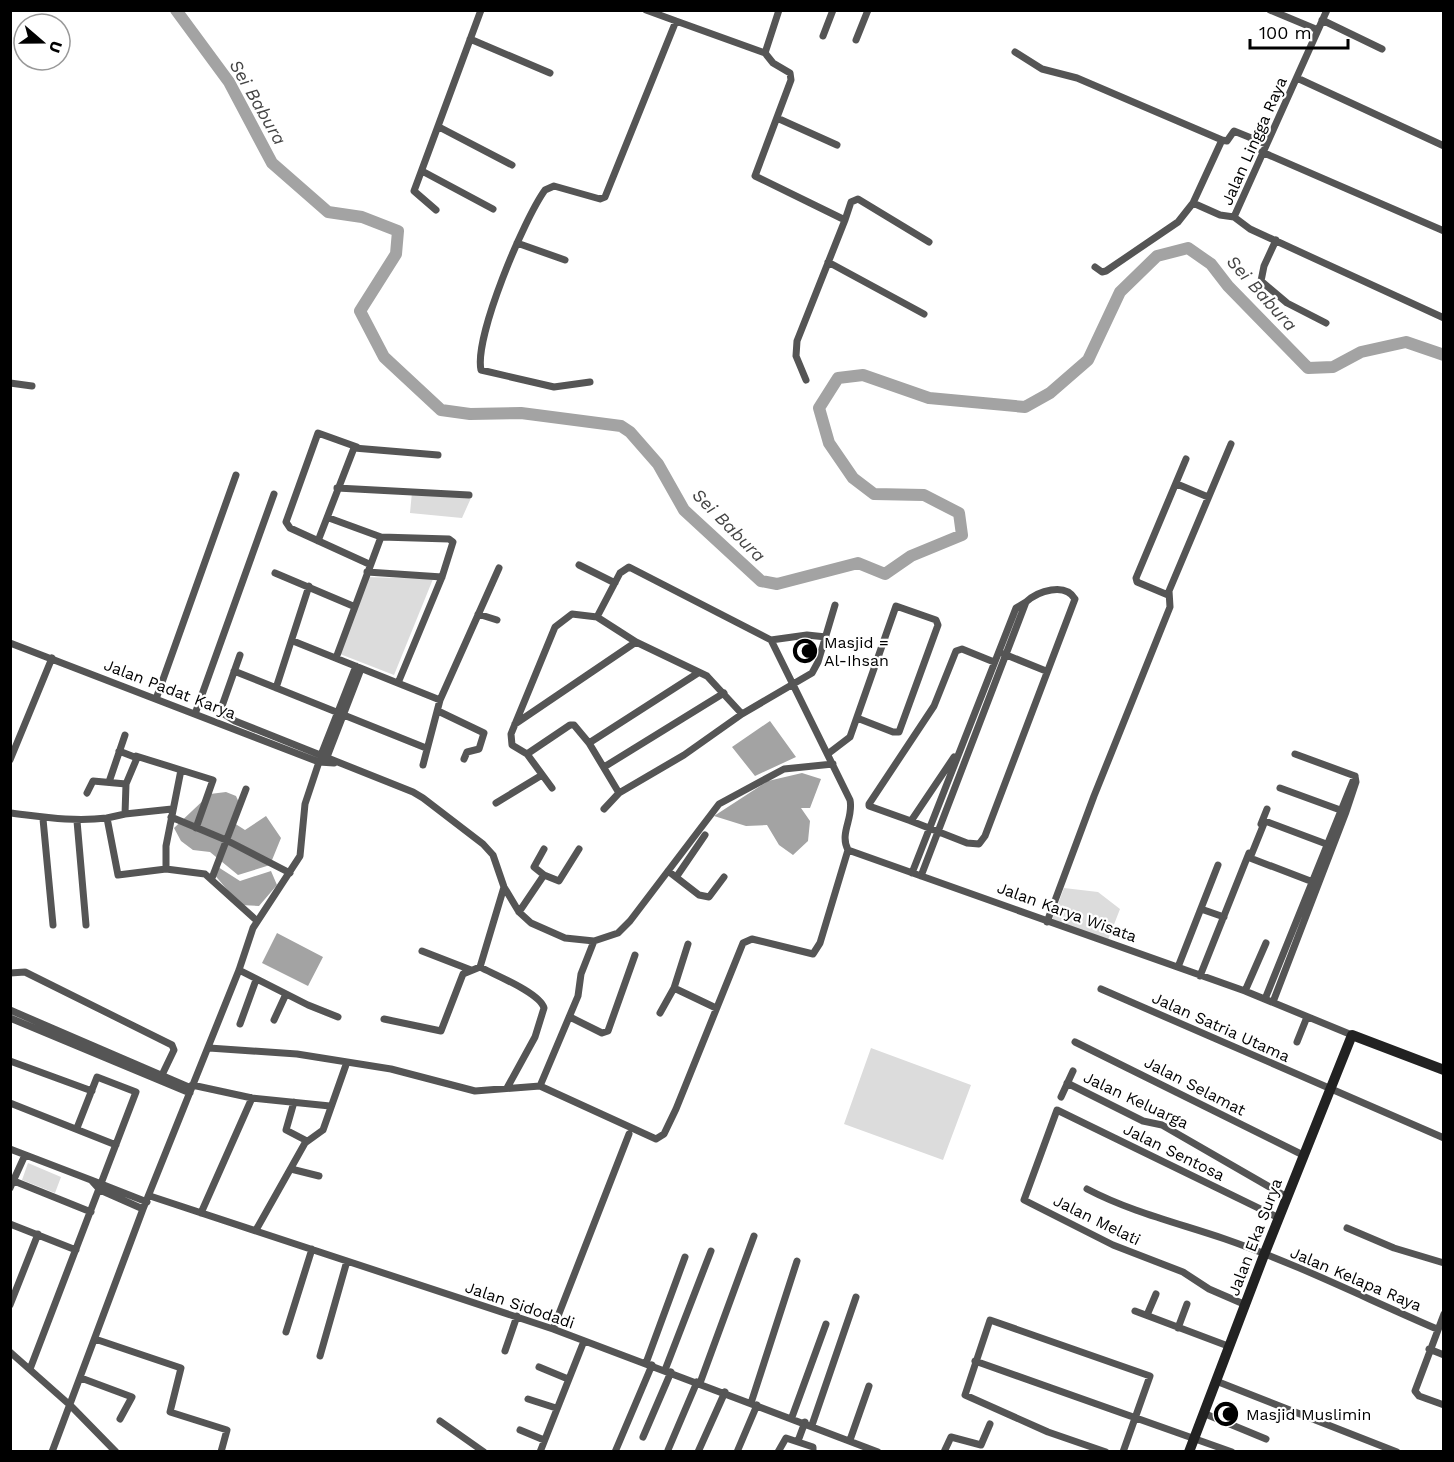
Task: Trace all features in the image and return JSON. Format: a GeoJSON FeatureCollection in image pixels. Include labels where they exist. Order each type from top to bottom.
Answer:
{"type":"FeatureCollection","features":[{"type":"Feature","properties":{"kind":"street"},"geometry":{"type":"LineString","coordinates":[[436,210],[414,193],[481,10]]}},
{"type":"Feature","properties":{"kind":"street"},"geometry":{"type":"LineString","coordinates":[[646,10],[765,53],[773,63],[789,72],[791,77],[755,176],[844,220]]}},
{"type":"Feature","properties":{"kind":"street"},"geometry":{"type":"LineString","coordinates":[[765,53],[779,10]]}},
{"type":"Feature","properties":{"kind":"street"},"geometry":{"type":"LineString","coordinates":[[823,36],[833,10]]}},
{"type":"Feature","properties":{"kind":"street"},"geometry":{"type":"LineString","coordinates":[[856,40],[868,10]]}},
{"type":"Feature","properties":{"kind":"street"},"geometry":{"type":"LineString","coordinates":[[1270,10],[1318,30]]}},
{"type":"Feature","properties":{"kind":"street","name":"Jalan Lingga Raya"},"geometry":{"type":"LineString","coordinates":[[1234,217],[1327,10]]}},
{"type":"Feature","properties":{"kind":"street"},"geometry":{"type":"LineString","coordinates":[[1322,20],[1382,49]]}},
{"type":"Feature","properties":{"kind":"street"},"geometry":{"type":"LineString","coordinates":[[590,382],[554,387],[481,370],[492,307],[517,243],[538,199],[550,186],[600,199],[605,197],[676,21]]}},
{"type":"Feature","properties":{"kind":"street"},"geometry":{"type":"LineString","coordinates":[[470,39],[550,73]]}},
{"type":"Feature","properties":{"kind":"street"},"geometry":{"type":"LineString","coordinates":[[1015,52],[1042,69],[1077,78],[1222,140],[1227,141],[1234,131],[1264,148],[1443,231]]}},
{"type":"Feature","properties":{"kind":"street"},"geometry":{"type":"LineString","coordinates":[[1297,78],[1443,146]]}},
{"type":"Feature","properties":{"kind":"street"},"geometry":{"type":"LineString","coordinates":[[777,118],[837,145]]}},
{"type":"Feature","properties":{"kind":"street"},"geometry":{"type":"LineString","coordinates":[[439,127],[512,165]]}},
{"type":"Feature","properties":{"kind":"street"},"geometry":{"type":"LineString","coordinates":[[1095,267],[1102,272],[1106,271],[1178,222],[1193,203],[1222,140]]}},
{"type":"Feature","properties":{"kind":"street"},"geometry":{"type":"LineString","coordinates":[[422,171],[493,209]]}},
{"type":"Feature","properties":{"kind":"street"},"geometry":{"type":"LineString","coordinates":[[806,380],[796,356],[797,341],[851,202],[858,200],[929,242]]}},
{"type":"Feature","properties":{"kind":"street"},"geometry":{"type":"LineString","coordinates":[[1193,203],[1220,215],[1234,217],[1238,222],[1443,318]]}},
{"type":"Feature","properties":{"kind":"street"},"geometry":{"type":"LineString","coordinates":[[1276,240],[1264,266],[1261,281],[1287,303],[1326,323]]}},
{"type":"Feature","properties":{"kind":"street"},"geometry":{"type":"LineString","coordinates":[[517,243],[565,260]]}},
{"type":"Feature","properties":{"kind":"street"},"geometry":{"type":"LineString","coordinates":[[828,262],[924,315]]}},
{"type":"Feature","properties":{"kind":"street"},"geometry":{"type":"LineString","coordinates":[[10,383],[33,386]]}},
{"type":"Feature","properties":{"kind":"street"},"geometry":{"type":"LineString","coordinates":[[438,455],[357,447],[318,433],[286,522],[290,528],[368,568],[442,576]]}},
{"type":"Feature","properties":{"kind":"street"},"geometry":{"type":"LineString","coordinates":[[1047,922],[1094,796],[1170,607],[1168,594],[1231,444]]}},
{"type":"Feature","properties":{"kind":"street"},"geometry":{"type":"LineString","coordinates":[[318,541],[337,488],[354,448],[357,447]]}},
{"type":"Feature","properties":{"kind":"street"},"geometry":{"type":"LineString","coordinates":[[1168,594],[1140,583],[1136,578],[1186,459]]}},
{"type":"Feature","properties":{"kind":"street"},"geometry":{"type":"LineString","coordinates":[[156,699],[236,475]]}},
{"type":"Feature","properties":{"kind":"street"},"geometry":{"type":"LineString","coordinates":[[1177,484],[1208,497]]}},
{"type":"Feature","properties":{"kind":"street"},"geometry":{"type":"LineString","coordinates":[[337,488],[469,495]]}},
{"type":"Feature","properties":{"kind":"street"},"geometry":{"type":"LineString","coordinates":[[195,714],[274,494]]}},
{"type":"Feature","properties":{"kind":"street"},"geometry":{"type":"LineString","coordinates":[[328,518],[381,537],[452,541],[453,547],[442,576],[398,683]]}},
{"type":"Feature","properties":{"kind":"street"},"geometry":{"type":"LineString","coordinates":[[336,658],[353,606],[381,537]]}},
{"type":"Feature","properties":{"kind":"street"},"geometry":{"type":"LineString","coordinates":[[579,565],[615,583]]}},
{"type":"Feature","properties":{"kind":"street"},"geometry":{"type":"LineString","coordinates":[[597,617],[623,570],[629,567],[771,640],[807,635],[826,637]]}},
{"type":"Feature","properties":{"kind":"street"},"geometry":{"type":"LineString","coordinates":[[423,765],[440,700],[499,568]]}},
{"type":"Feature","properties":{"kind":"street"},"geometry":{"type":"LineString","coordinates":[[275,573],[353,606]]}},
{"type":"Feature","properties":{"kind":"street"},"geometry":{"type":"LineString","coordinates":[[276,688],[309,586]]}},
{"type":"Feature","properties":{"kind":"street"},"geometry":{"type":"LineString","coordinates":[[921,876],[937,831],[1002,654],[1016,608],[1052,589],[1066,590],[1075,598],[982,842],[972,845],[937,831],[911,821],[872,808],[868,804],[934,706],[956,651],[962,649],[994,662]]}},
{"type":"Feature","properties":{"kind":"street"},"geometry":{"type":"LineString","coordinates":[[604,809],[619,793],[684,755],[742,714],[792,686],[816,668],[835,605]]}},
{"type":"Feature","properties":{"kind":"street"},"geometry":{"type":"LineString","coordinates":[[829,753],[850,737],[896,606],[936,620],[938,625],[899,732],[893,732],[857,718]]}},
{"type":"Feature","properties":{"kind":"street"},"geometry":{"type":"LineString","coordinates":[[478,614],[497,620]]}},
{"type":"Feature","properties":{"kind":"street"},"geometry":{"type":"LineString","coordinates":[[552,788],[527,754],[511,743],[515,724],[555,627],[572,614],[597,617],[636,642],[668,655],[707,676],[742,714]]}},
{"type":"Feature","properties":{"kind":"street"},"geometry":{"type":"LineString","coordinates":[[209,1048],[277,1052],[347,1062],[417,1074],[475,1091],[540,1086],[651,1139],[659,1138],[664,1134],[675,1110],[746,940],[752,939],[810,954],[816,951],[848,850],[844,836],[852,807],[829,753],[792,686],[771,640]]}},
{"type":"Feature","properties":{"kind":"street"},"geometry":{"type":"LineString","coordinates":[[293,641],[440,700]]}},
{"type":"Feature","properties":{"kind":"street"},"geometry":{"type":"LineString","coordinates":[[515,724],[636,642]]}},
{"type":"Feature","properties":{"kind":"street","name":"Jalan Padat Karya"},"geometry":{"type":"LineString","coordinates":[[10,643],[195,714],[322,758]]}},
{"type":"Feature","properties":{"kind":"street"},"geometry":{"type":"LineString","coordinates":[[912,873],[994,662],[1002,654]]}},
{"type":"Feature","properties":{"kind":"street"},"geometry":{"type":"LineString","coordinates":[[1002,654],[1046,671]]}},
{"type":"Feature","properties":{"kind":"street"},"geometry":{"type":"LineString","coordinates":[[240,655],[222,706],[224,714],[322,758],[413,792],[423,798],[493,855],[504,887],[519,912],[531,923],[565,938],[594,941],[618,933],[630,921],[719,804],[784,769],[833,764]]}},
{"type":"Feature","properties":{"kind":"street"},"geometry":{"type":"LineString","coordinates":[[10,760],[52,658]]}},
{"type":"Feature","properties":{"kind":"street"},"geometry":{"type":"LineString","coordinates":[[52,1452],[146,1202],[239,970],[256,920],[290,873],[303,848],[305,804],[358,667]]}},
{"type":"Feature","properties":{"kind":"street"},"geometry":{"type":"LineString","coordinates":[[234,671],[426,748]]}},
{"type":"Feature","properties":{"kind":"street"},"geometry":{"type":"LineString","coordinates":[[589,743],[698,673]]}},
{"type":"Feature","properties":{"kind":"street"},"geometry":{"type":"LineString","coordinates":[[604,767],[724,693]]}},
{"type":"Feature","properties":{"kind":"street"},"geometry":{"type":"LineString","coordinates":[[438,711],[484,733],[479,749],[467,753],[464,759]]}},
{"type":"Feature","properties":{"kind":"street"},"geometry":{"type":"LineString","coordinates":[[527,754],[572,725],[577,726],[619,793]]}},
{"type":"Feature","properties":{"kind":"street"},"geometry":{"type":"LineString","coordinates":[[109,782],[125,735]]}},
{"type":"Feature","properties":{"kind":"street"},"geometry":{"type":"LineString","coordinates":[[911,821],[962,744]]}},
{"type":"Feature","properties":{"kind":"street"},"geometry":{"type":"LineString","coordinates":[[119,751],[213,780],[196,828]]}},
{"type":"Feature","properties":{"kind":"street"},"geometry":{"type":"LineString","coordinates":[[1273,1002],[1355,776],[1295,754]]}},
{"type":"Feature","properties":{"kind":"street"},"geometry":{"type":"LineString","coordinates":[[125,814],[126,784],[136,756]]}},
{"type":"Feature","properties":{"kind":"street"},"geometry":{"type":"LineString","coordinates":[[166,869],[172,809],[181,770]]}},
{"type":"Feature","properties":{"kind":"street"},"geometry":{"type":"LineString","coordinates":[[496,803],[542,776]]}},
{"type":"Feature","properties":{"kind":"street"},"geometry":{"type":"LineString","coordinates":[[87,793],[93,781],[126,784]]}},
{"type":"Feature","properties":{"kind":"street"},"geometry":{"type":"LineString","coordinates":[[1280,788],[1343,811]]}},
{"type":"Feature","properties":{"kind":"street"},"geometry":{"type":"LineString","coordinates":[[212,879],[246,789]]}},
{"type":"Feature","properties":{"kind":"street"},"geometry":{"type":"LineString","coordinates":[[10,813],[43,819],[77,821],[172,809]]}},
{"type":"Feature","properties":{"kind":"street"},"geometry":{"type":"LineString","coordinates":[[1200,976],[1267,809]]}},
{"type":"Feature","properties":{"kind":"street"},"geometry":{"type":"LineString","coordinates":[[171,817],[226,840],[290,873]]}},
{"type":"Feature","properties":{"kind":"street"},"geometry":{"type":"LineString","coordinates":[[107,818],[118,875],[166,869],[205,874],[256,920]]}},
{"type":"Feature","properties":{"kind":"street"},"geometry":{"type":"LineString","coordinates":[[43,819],[53,926]]}},
{"type":"Feature","properties":{"kind":"street"},"geometry":{"type":"LineString","coordinates":[[77,821],[86,925]]}},
{"type":"Feature","properties":{"kind":"street"},"geometry":{"type":"LineString","coordinates":[[1315,882],[1250,858],[1265,821],[1329,845]]}},
{"type":"Feature","properties":{"kind":"street"},"geometry":{"type":"LineString","coordinates":[[677,876],[705,835]]}},
{"type":"Feature","properties":{"kind":"street"},"geometry":{"type":"LineString","coordinates":[[544,849],[534,867],[544,875],[559,881],[579,849]]}},
{"type":"Feature","properties":{"kind":"street","name":"Jalan Karya Wisata"},"geometry":{"type":"LineString","coordinates":[[848,850],[1245,991],[1443,1070]]}},
{"type":"Feature","properties":{"kind":"street"},"geometry":{"type":"LineString","coordinates":[[1178,968],[1218,865]]}},
{"type":"Feature","properties":{"kind":"street"},"geometry":{"type":"LineString","coordinates":[[668,871],[699,895],[710,897],[724,878]]}},
{"type":"Feature","properties":{"kind":"street"},"geometry":{"type":"LineString","coordinates":[[519,912],[544,875]]}},
{"type":"Feature","properties":{"kind":"street"},"geometry":{"type":"LineString","coordinates":[[1265,999],[1315,882]]}},
{"type":"Feature","properties":{"kind":"street"},"geometry":{"type":"LineString","coordinates":[[480,967],[504,887]]}},
{"type":"Feature","properties":{"kind":"street"},"geometry":{"type":"LineString","coordinates":[[1201,909],[1224,917]]}},
{"type":"Feature","properties":{"kind":"street"},"geometry":{"type":"LineString","coordinates":[[540,1086],[578,996],[581,974],[594,941]]}},
{"type":"Feature","properties":{"kind":"street"},"geometry":{"type":"LineString","coordinates":[[1245,991],[1266,943]]}},
{"type":"Feature","properties":{"kind":"street"},"geometry":{"type":"LineString","coordinates":[[660,1013],[674,988],[688,944]]}},
{"type":"Feature","properties":{"kind":"street"},"geometry":{"type":"LineString","coordinates":[[422,951],[471,970]]}},
{"type":"Feature","properties":{"kind":"street"},"geometry":{"type":"LineString","coordinates":[[570,1017],[602,1033],[608,1031],[635,955]]}},
{"type":"Feature","properties":{"kind":"street"},"geometry":{"type":"LineString","coordinates":[[384,1019],[441,1031],[463,974],[480,967],[531,995],[544,1005],[536,1037],[507,1088]]}},
{"type":"Feature","properties":{"kind":"street"},"geometry":{"type":"LineString","coordinates":[[239,970],[338,1017]]}},
{"type":"Feature","properties":{"kind":"street"},"geometry":{"type":"LineString","coordinates":[[10,973],[25,972],[172,1045],[174,1050],[162,1075]]}},
{"type":"Feature","properties":{"kind":"street"},"geometry":{"type":"LineString","coordinates":[[240,1024],[256,980]]}},
{"type":"Feature","properties":{"kind":"street"},"geometry":{"type":"LineString","coordinates":[[674,988],[716,1008]]}},
{"type":"Feature","properties":{"kind":"street","name":"Jalan Satria Utama"},"geometry":{"type":"LineString","coordinates":[[1101,989],[1329,1091],[1443,1138]]}},
{"type":"Feature","properties":{"kind":"street"},"geometry":{"type":"LineString","coordinates":[[274,1020],[286,994]]}},
{"type":"Feature","properties":{"kind":"street"},"geometry":{"type":"LineString","coordinates":[[10,1010],[191,1089]]}},
{"type":"Feature","properties":{"kind":"street"},"geometry":{"type":"LineString","coordinates":[[1298,1042],[1307,1017]]}},
{"type":"Feature","properties":{"kind":"street"},"geometry":{"type":"LineString","coordinates":[[10,1018],[191,1089],[330,1106]]}},
{"type":"Feature","properties":{"kind":"street","name":"Jalan Eka Surya"},"geometry":{"type":"LineString","coordinates":[[1189,1452],[1228,1346],[1352,1035]]}},
{"type":"Feature","properties":{"kind":"street","name":"Jalan Selamat"},"geometry":{"type":"LineString","coordinates":[[1075,1042],[1303,1155]]}},
{"type":"Feature","properties":{"kind":"street"},"geometry":{"type":"LineString","coordinates":[[10,1060],[92,1091]]}},
{"type":"Feature","properties":{"kind":"street"},"geometry":{"type":"LineString","coordinates":[[256,1230],[307,1141],[321,1133],[347,1062]]}},
{"type":"Feature","properties":{"kind":"street"},"geometry":{"type":"LineString","coordinates":[[1062,1097],[1073,1071]]}},
{"type":"Feature","properties":{"kind":"street"},"geometry":{"type":"LineString","coordinates":[[30,1369],[136,1092],[100,1077],[96,1078],[77,1128]]}},
{"type":"Feature","properties":{"kind":"street","name":"Jalan Keluarga"},"geometry":{"type":"LineString","coordinates":[[1067,1083],[1143,1121],[1162,1125],[1287,1197]]}},
{"type":"Feature","properties":{"kind":"street"},"geometry":{"type":"LineString","coordinates":[[201,1213],[252,1098]]}},
{"type":"Feature","properties":{"kind":"street"},"geometry":{"type":"LineString","coordinates":[[294,1102],[286,1130],[307,1141]]}},
{"type":"Feature","properties":{"kind":"street"},"geometry":{"type":"LineString","coordinates":[[10,1103],[116,1145]]}},
{"type":"Feature","properties":{"kind":"street","name":"Jalan Sentosa"},"geometry":{"type":"LineString","coordinates":[[1057,1110],[1279,1218]]}},
{"type":"Feature","properties":{"kind":"street","name":"Jalan Melati"},"geometry":{"type":"LineString","coordinates":[[1057,1110],[1024,1200],[1113,1245],[1183,1272],[1209,1289],[1246,1305]]}},
{"type":"Feature","properties":{"kind":"street"},"geometry":{"type":"LineString","coordinates":[[553,1329],[629,1134]]}},
{"type":"Feature","properties":{"kind":"street","name":"Jalan Sidodadi"},"geometry":{"type":"LineString","coordinates":[[10,1149],[91,1180],[125,1197],[201,1213],[517,1316],[792,1417],[878,1452]]}},
{"type":"Feature","properties":{"kind":"street"},"geometry":{"type":"LineString","coordinates":[[26,1155],[11,1186],[91,1212]]}},
{"type":"Feature","properties":{"kind":"street"},"geometry":{"type":"LineString","coordinates":[[291,1169],[319,1176]]}},
{"type":"Feature","properties":{"kind":"street","name":"Jalan Kelapa Raya"},"geometry":{"type":"LineString","coordinates":[[1087,1189],[1136,1212],[1225,1239],[1264,1254],[1437,1329]]}},
{"type":"Feature","properties":{"kind":"street"},"geometry":{"type":"LineString","coordinates":[[10,1224],[76,1250]]}},
{"type":"Feature","properties":{"kind":"street"},"geometry":{"type":"LineString","coordinates":[[1347,1228],[1394,1248],[1443,1263]]}},
{"type":"Feature","properties":{"kind":"street"},"geometry":{"type":"LineString","coordinates":[[10,1305],[38,1234]]}},
{"type":"Feature","properties":{"kind":"street"},"geometry":{"type":"LineString","coordinates":[[668,1450],[698,1383],[754,1236]]}},
{"type":"Feature","properties":{"kind":"street"},"geometry":{"type":"LineString","coordinates":[[286,1332],[312,1249]]}},
{"type":"Feature","properties":{"kind":"street"},"geometry":{"type":"LineString","coordinates":[[643,1437],[711,1251]]}},
{"type":"Feature","properties":{"kind":"street"},"geometry":{"type":"LineString","coordinates":[[615,1452],[649,1364],[685,1257]]}},
{"type":"Feature","properties":{"kind":"street"},"geometry":{"type":"LineString","coordinates":[[320,1356],[347,1261]]}},
{"type":"Feature","properties":{"kind":"street"},"geometry":{"type":"LineString","coordinates":[[736,1452],[754,1404],[797,1262]]}},
{"type":"Feature","properties":{"kind":"street"},"geometry":{"type":"LineString","coordinates":[[1147,1315],[1156,1294]]}},
{"type":"Feature","properties":{"kind":"street"},"geometry":{"type":"LineString","coordinates":[[798,1441],[808,1424],[856,1297]]}},
{"type":"Feature","properties":{"kind":"street"},"geometry":{"type":"LineString","coordinates":[[1178,1328],[1187,1304]]}},
{"type":"Feature","properties":{"kind":"street"},"geometry":{"type":"LineString","coordinates":[[1135,1311],[1228,1346]]}},
{"type":"Feature","properties":{"kind":"street"},"geometry":{"type":"LineString","coordinates":[[1443,1314],[1415,1388],[1416,1394],[1443,1405]]}},
{"type":"Feature","properties":{"kind":"street"},"geometry":{"type":"LineString","coordinates":[[505,1351],[517,1316]]}},
{"type":"Feature","properties":{"kind":"street"},"geometry":{"type":"LineString","coordinates":[[1106,1452],[1048,1432],[967,1398],[964,1393],[990,1320],[1148,1374],[1151,1378],[1123,1452]]}},
{"type":"Feature","properties":{"kind":"street"},"geometry":{"type":"LineString","coordinates":[[792,1417],[826,1324]]}},
{"type":"Feature","properties":{"kind":"street"},"geometry":{"type":"LineString","coordinates":[[95,1339],[181,1368],[170,1412],[227,1430],[221,1452]]}},
{"type":"Feature","properties":{"kind":"street"},"geometry":{"type":"LineString","coordinates":[[540,1452],[584,1341]]}},
{"type":"Feature","properties":{"kind":"street"},"geometry":{"type":"LineString","coordinates":[[1429,1349],[1443,1355]]}},
{"type":"Feature","properties":{"kind":"street"},"geometry":{"type":"LineString","coordinates":[[10,1352],[71,1406],[116,1452]]}},
{"type":"Feature","properties":{"kind":"street"},"geometry":{"type":"LineString","coordinates":[[975,1360],[1232,1452]]}},
{"type":"Feature","properties":{"kind":"street"},"geometry":{"type":"LineString","coordinates":[[539,1367],[568,1378]]}},
{"type":"Feature","properties":{"kind":"street"},"geometry":{"type":"LineString","coordinates":[[81,1378],[132,1397],[120,1419]]}},
{"type":"Feature","properties":{"kind":"street"},"geometry":{"type":"LineString","coordinates":[[1216,1381],[1397,1452]]}},
{"type":"Feature","properties":{"kind":"street"},"geometry":{"type":"LineString","coordinates":[[853,1452],[853,1442],[868,1386]]}},
{"type":"Feature","properties":{"kind":"street"},"geometry":{"type":"LineString","coordinates":[[698,1452],[725,1392]]}},
{"type":"Feature","properties":{"kind":"street"},"geometry":{"type":"LineString","coordinates":[[528,1399],[556,1408]]}},
{"type":"Feature","properties":{"kind":"street"},"geometry":{"type":"LineString","coordinates":[[1203,1413],[1266,1439]]}},
{"type":"Feature","properties":{"kind":"street"},"geometry":{"type":"LineString","coordinates":[[440,1420],[483,1451]]}},
{"type":"Feature","properties":{"kind":"street"},"geometry":{"type":"LineString","coordinates":[[945,1452],[951,1437],[981,1445],[990,1424]]}},
{"type":"Feature","properties":{"kind":"street"},"geometry":{"type":"LineString","coordinates":[[520,1430],[544,1440]]}},
{"type":"Feature","properties":{"kind":"street"},"geometry":{"type":"LineString","coordinates":[[777,1452],[784,1438],[813,1447],[813,1452]]}},
{"type":"Feature","properties":{"kind":"shaded area"},"geometry":{"type":"Polygon","coordinates":[[[412,492],[471,498],[462,518],[410,513],[412,492]]]}},
{"type":"Feature","properties":{"kind":"shaded area"},"geometry":{"type":"Polygon","coordinates":[[[367,577],[433,579],[394,675],[340,654],[367,577]]]}},
{"type":"Feature","properties":{"kind":"shaded area"},"geometry":{"type":"Polygon","coordinates":[[[770,721],[796,757],[755,776],[732,747],[770,721]]]}},
{"type":"Feature","properties":{"kind":"shaded area"},"geometry":{"type":"Polygon","coordinates":[[[802,773],[821,779],[810,808],[801,808],[810,821],[808,841],[793,855],[779,845],[767,825],[746,826],[714,816],[768,781],[802,773]]]}},
{"type":"Feature","properties":{"kind":"shaded area"},"geometry":{"type":"Polygon","coordinates":[[[226,792],[236,796],[241,807],[234,823],[245,830],[266,816],[281,838],[270,865],[238,875],[210,852],[193,850],[181,841],[174,828],[210,794],[226,792]]]}},
{"type":"Feature","properties":{"kind":"shaded area"},"geometry":{"type":"Polygon","coordinates":[[[218,867],[240,881],[271,871],[277,885],[259,906],[240,905],[213,873],[218,867]]]}},
{"type":"Feature","properties":{"kind":"shaded area"},"geometry":{"type":"Polygon","coordinates":[[[1064,888],[1098,892],[1120,909],[1108,940],[1052,920],[1064,888]]]}},
{"type":"Feature","properties":{"kind":"shaded area"},"geometry":{"type":"Polygon","coordinates":[[[277,933],[323,957],[308,986],[262,963],[277,933]]]}},
{"type":"Feature","properties":{"kind":"shaded area"},"geometry":{"type":"Polygon","coordinates":[[[871,1048],[971,1085],[943,1160],[844,1124],[871,1048]]]}},
{"type":"Feature","properties":{"kind":"shaded area"},"geometry":{"type":"Polygon","coordinates":[[[28,1163],[61,1177],[55,1193],[22,1180],[28,1163]]]}},
{"type":"Feature","properties":{"kind":"waterway","name":"Sei Babura"},"geometry":{"type":"LineString","coordinates":[[176,10],[229,82],[272,163],[328,212],[362,217],[398,231],[396,254],[360,311],[384,357],[441,410],[470,414],[521,413],[621,426],[630,432],[658,464],[684,510],[761,581],[777,584],[858,563],[885,574],[911,556],[962,535],[959,513],[924,495],[874,494],[853,478],[829,443],[819,408],[838,378],[863,375],[929,398],[1025,407],[1050,393],[1088,360],[1120,292],[1157,256],[1188,248],[1211,264],[1228,286],[1308,368],[1333,367],[1361,352],[1406,342],[1444,355]]}},
{"type":"Feature","properties":{"kind":"place","name":"Masjid = Al-Ihsan"},"geometry":{"type":"Point","coordinates":[805,651]}},
{"type":"Feature","properties":{"kind":"place","name":"Masjid Muslimin"},"geometry":{"type":"Point","coordinates":[1226,1414]}}]}
